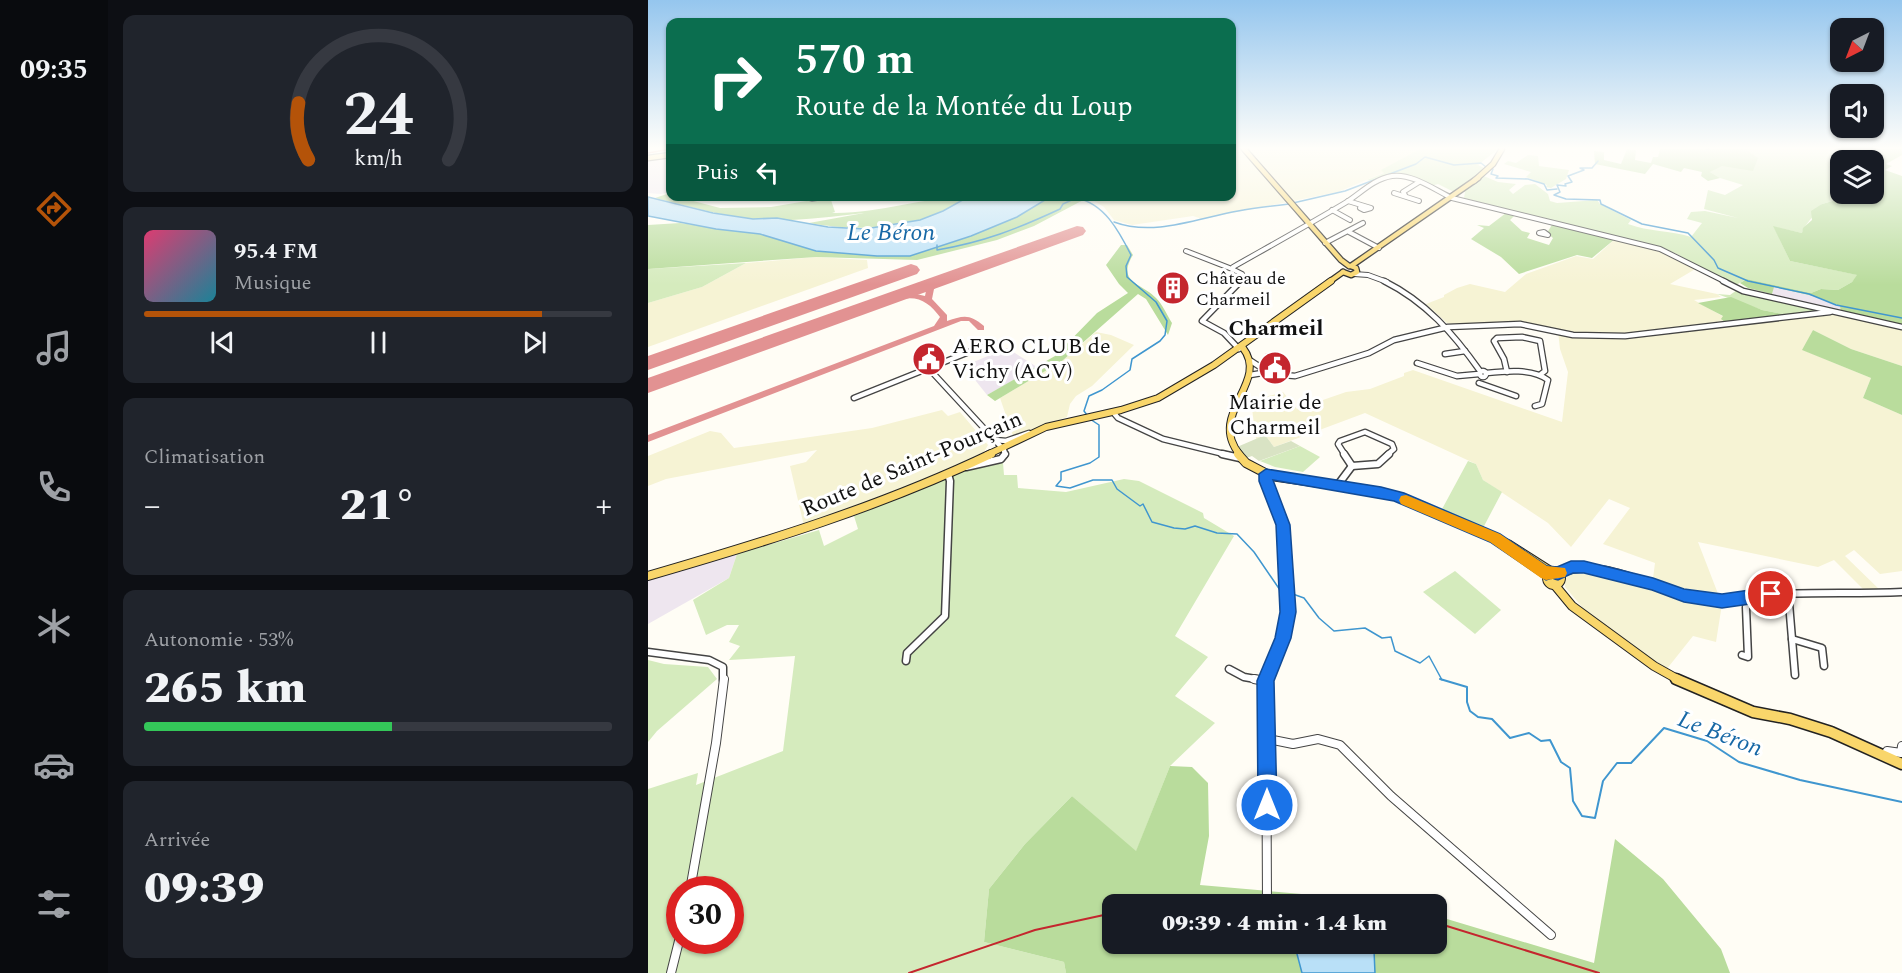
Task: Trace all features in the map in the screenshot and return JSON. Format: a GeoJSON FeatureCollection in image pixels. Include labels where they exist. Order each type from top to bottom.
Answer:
{"type":"FeatureCollection","features":[{"type":"Feature","properties":{"kind":"main road"},"geometry":{"type":"LineString","coordinates":[[1284,194],[1350,269]]}},
{"type":"Feature","properties":{"kind":"main road","name":"Route de Saint-Pourçain"},"geometry":{"type":"LineString","coordinates":[[648,576],[808,529],[948,474],[981,457],[996,445],[1079,419],[1121,410],[1173,390],[1241,349],[1257,333],[1350,269],[1358,266],[1453,196]]}},
{"type":"Feature","properties":{"kind":"main road","name":"Route de Saint-Pourçain"},"geometry":{"type":"LineString","coordinates":[[1350,269],[1354,264],[1389,242]]}},
{"type":"Feature","properties":{"kind":"main road","name":"Route de Saint-Pourçain"},"geometry":{"type":"LineString","coordinates":[[1121,410],[1138,407],[1167,395],[1224,361],[1284,316]]}},
{"type":"Feature","properties":{"kind":"main road"},"geometry":{"type":"LineString","coordinates":[[1241,349],[1251,361],[1250,375],[1236,403],[1230,427],[1233,447],[1240,458],[1266,474],[1391,495],[1495,538],[1554,577],[1572,606],[1676,679],[1735,705],[1808,724],[1902,764]]}},
{"type":"Feature","properties":{"kind":"street"},"geometry":{"type":"LineString","coordinates":[[1232,269],[1357,194]]}},
{"type":"Feature","properties":{"kind":"street"},"geometry":{"type":"LineString","coordinates":[[1402,194],[1419,201]]}},
{"type":"Feature","properties":{"kind":"street"},"geometry":{"type":"LineString","coordinates":[[1449,194],[1660,249],[1743,291],[1902,327]]}},
{"type":"Feature","properties":{"kind":"street"},"geometry":{"type":"LineString","coordinates":[[1347,201],[1361,206]]}},
{"type":"Feature","properties":{"kind":"street"},"geometry":{"type":"LineString","coordinates":[[1332,210],[1350,220]]}},
{"type":"Feature","properties":{"kind":"street"},"geometry":{"type":"LineString","coordinates":[[1544,233],[1551,222]]}},
{"type":"Feature","properties":{"kind":"street"},"geometry":{"type":"LineString","coordinates":[[1325,243],[1363,223]]}},
{"type":"Feature","properties":{"kind":"street"},"geometry":{"type":"LineString","coordinates":[[1349,232],[1375,250]]}},
{"type":"Feature","properties":{"kind":"street"},"geometry":{"type":"LineString","coordinates":[[1186,251],[1242,274],[1244,278],[1202,321],[1224,333],[1241,349]]}},
{"type":"Feature","properties":{"kind":"street"},"geometry":{"type":"LineString","coordinates":[[1350,269],[1379,279],[1418,299],[1448,327],[1482,374]]}},
{"type":"Feature","properties":{"kind":"street"},"geometry":{"type":"LineString","coordinates":[[1251,361],[1275,376],[1307,374],[1369,353],[1394,340],[1448,327],[1520,324],[1573,334],[1618,336],[1829,313],[1830,311]]}},
{"type":"Feature","properties":{"kind":"street"},"geometry":{"type":"LineString","coordinates":[[1507,372],[1504,359],[1494,341],[1497,338],[1540,341],[1545,371],[1541,374]]}},
{"type":"Feature","properties":{"kind":"street"},"geometry":{"type":"LineString","coordinates":[[854,399],[994,342]]}},
{"type":"Feature","properties":{"kind":"street"},"geometry":{"type":"LineString","coordinates":[[1445,354],[1465,351]]}},
{"type":"Feature","properties":{"kind":"street"},"geometry":{"type":"LineString","coordinates":[[920,359],[1005,455],[1001,459],[968,468],[962,467]]}},
{"type":"Feature","properties":{"kind":"street"},"geometry":{"type":"LineString","coordinates":[[1417,363],[1457,376],[1507,372],[1541,374],[1548,380],[1547,388],[1542,404],[1535,406]]}},
{"type":"Feature","properties":{"kind":"street"},"geometry":{"type":"LineString","coordinates":[[1250,375],[1268,372]]}},
{"type":"Feature","properties":{"kind":"street"},"geometry":{"type":"LineString","coordinates":[[1482,374],[1477,385],[1516,396]]}},
{"type":"Feature","properties":{"kind":"street"},"geometry":{"type":"LineString","coordinates":[[1113,412],[1118,417],[1163,440],[1240,458]]}},
{"type":"Feature","properties":{"kind":"street"},"geometry":{"type":"LineString","coordinates":[[1337,486],[1352,466],[1378,464],[1394,446],[1365,432],[1340,441],[1339,447],[1352,466]]}},
{"type":"Feature","properties":{"kind":"street"},"geometry":{"type":"LineString","coordinates":[[996,445],[1031,433]]}},
{"type":"Feature","properties":{"kind":"street"},"geometry":{"type":"LineString","coordinates":[[906,661],[908,653],[945,616],[950,481],[948,474]]}},
{"type":"Feature","properties":{"kind":"street"},"geometry":{"type":"LineString","coordinates":[[1266,474],[1266,481],[1283,525],[1287,593],[1287,625],[1265,681],[1268,740],[1268,894]]}},
{"type":"Feature","properties":{"kind":"street"},"geometry":{"type":"LineString","coordinates":[[1554,577],[1567,568],[1584,567],[1653,584],[1684,595],[1722,601],[1788,593],[1902,592]]}},
{"type":"Feature","properties":{"kind":"street"},"geometry":{"type":"LineString","coordinates":[[1788,593],[1795,675]]}},
{"type":"Feature","properties":{"kind":"street"},"geometry":{"type":"LineString","coordinates":[[1779,594],[1789,603]]}},
{"type":"Feature","properties":{"kind":"street"},"geometry":{"type":"LineString","coordinates":[[1740,599],[1746,607],[1748,657],[1742,655]]}},
{"type":"Feature","properties":{"kind":"street"},"geometry":{"type":"LineString","coordinates":[[1792,639],[1822,648],[1824,666]]}},
{"type":"Feature","properties":{"kind":"street"},"geometry":{"type":"LineString","coordinates":[[648,652],[709,660],[723,667],[716,743],[692,876]]}},
{"type":"Feature","properties":{"kind":"street"},"geometry":{"type":"LineString","coordinates":[[1229,669],[1244,676],[1265,681]]}},
{"type":"Feature","properties":{"kind":"street"},"geometry":{"type":"LineString","coordinates":[[1268,740],[1293,744],[1318,739],[1340,745],[1391,795],[1551,935]]}},
{"type":"Feature","properties":{"kind":"street"},"geometry":{"type":"LineString","coordinates":[[1885,755],[1887,751],[1901,753],[1902,746]]}},
{"type":"Feature","properties":{"kind":"street"},"geometry":{"type":"LineString","coordinates":[[671,973],[676,954]]}},
{"type":"Feature","properties":{"kind":"shaded area"},"geometry":{"type":"Polygon","coordinates":[[[1236,194],[1326,194],[1202,219],[1193,216],[1132,225],[1114,220],[1104,207],[1094,201],[1236,201],[1236,194]]]}},
{"type":"Feature","properties":{"kind":"shaded area"},"geometry":{"type":"Polygon","coordinates":[[[1615,239],[1670,254],[1697,268],[1670,284],[1717,294],[1721,297],[1694,300],[1724,317],[1722,320],[1729,326],[1841,314],[1902,326],[1902,366],[1851,349],[1813,330],[1803,350],[1871,378],[1863,398],[1902,415],[1902,571],[1880,574],[1854,550],[1845,556],[1882,592],[1865,591],[1834,560],[1818,567],[1698,542],[1722,604],[1716,642],[1693,636],[1666,670],[1589,615],[1565,587],[1565,577],[1570,572],[1579,570],[1652,586],[1655,563],[1603,544],[1630,508],[1609,499],[1571,547],[1548,523],[1483,480],[1476,464],[1365,413],[1274,447],[1265,435],[1256,439],[1251,401],[1283,392],[1297,409],[1346,392],[1370,389],[1404,376],[1404,373],[1413,370],[1562,422],[1568,372],[1560,349],[1558,331],[1526,324],[1459,326],[1447,323],[1426,304],[1470,284],[1505,292],[1526,274],[1576,256],[1593,259],[1615,239]]]}},
{"type":"Feature","properties":{"kind":"shaded area"},"geometry":{"type":"Polygon","coordinates":[[[816,257],[867,260],[868,268],[648,347],[648,303],[702,287],[746,263],[816,257]]]}},
{"type":"Feature","properties":{"kind":"shaded area"},"geometry":{"type":"Polygon","coordinates":[[[1773,287],[1813,296],[1840,306],[1841,313],[1772,297],[1773,287]]]}},
{"type":"Feature","properties":{"kind":"shaded area"},"geometry":{"type":"Polygon","coordinates":[[[1096,332],[1111,335],[1134,345],[1092,386],[1076,396],[1070,404],[1067,417],[1013,436],[1000,398],[1062,361],[1096,332]]]}},
{"type":"Feature","properties":{"kind":"shaded area"},"geometry":{"type":"Polygon","coordinates":[[[1007,348],[1037,367],[987,395],[964,366],[1007,348]]]}},
{"type":"Feature","properties":{"kind":"shaded area"},"geometry":{"type":"Polygon","coordinates":[[[942,410],[948,416],[960,412],[988,445],[984,452],[947,470],[804,526],[790,466],[806,462],[817,450],[666,479],[648,486],[648,456],[710,431],[721,433],[734,448],[872,428],[942,410]]]}},
{"type":"Feature","properties":{"kind":"shaded area"},"geometry":{"type":"Polygon","coordinates":[[[737,554],[729,578],[648,624],[648,579],[737,554]]]}},
{"type":"Feature","properties":{"kind":"green space"},"geometry":{"type":"Polygon","coordinates":[[[666,194],[666,194],[666,201],[655,198],[666,194]]]}},
{"type":"Feature","properties":{"kind":"green space"},"geometry":{"type":"Polygon","coordinates":[[[1465,194],[1548,194],[1550,201],[1557,203],[1597,200],[1600,204],[1631,220],[1628,224],[1691,237],[1702,223],[1687,219],[1691,212],[1705,211],[1738,218],[1704,209],[1707,194],[1830,194],[1830,202],[1822,204],[1802,233],[1774,227],[1790,261],[1858,275],[1852,282],[1838,290],[1821,289],[1811,293],[1747,279],[1734,286],[1675,253],[1464,198],[1465,194]]]}},
{"type":"Feature","properties":{"kind":"green space"},"geometry":{"type":"Polygon","coordinates":[[[1884,194],[1902,194],[1902,326],[1841,313],[1840,306],[1813,296],[1774,287],[1772,294],[1748,288],[1740,283],[1747,279],[1811,293],[1821,289],[1838,290],[1852,282],[1857,275],[1790,261],[1773,226],[1802,233],[1803,228],[1812,220],[1811,211],[1830,202],[1830,204],[1884,204],[1884,194]]]}},
{"type":"Feature","properties":{"kind":"green space"},"geometry":{"type":"Polygon","coordinates":[[[667,201],[694,201],[720,208],[771,207],[806,201],[831,201],[835,212],[832,213],[849,213],[928,201],[962,201],[933,217],[913,223],[870,228],[809,223],[864,213],[822,218],[765,220],[715,213],[667,201]]]}},
{"type":"Feature","properties":{"kind":"green space"},"geometry":{"type":"Polygon","coordinates":[[[1043,201],[1081,201],[1034,226],[997,240],[917,260],[816,257],[648,269],[648,225],[680,223],[760,234],[816,251],[910,256],[971,236],[1017,217],[1043,201]]]}},
{"type":"Feature","properties":{"kind":"green space"},"geometry":{"type":"Polygon","coordinates":[[[1506,213],[1515,215],[1510,220],[1522,231],[1530,233],[1527,238],[1549,245],[1553,238],[1547,233],[1553,223],[1615,239],[1592,258],[1577,255],[1519,274],[1501,257],[1471,239],[1484,228],[1477,225],[1489,226],[1506,213]]]}},
{"type":"Feature","properties":{"kind":"green space"},"geometry":{"type":"Polygon","coordinates":[[[1121,245],[1127,245],[1133,255],[1127,271],[1129,277],[1156,298],[1172,323],[1168,335],[1146,299],[1138,294],[1062,361],[995,401],[987,395],[1055,356],[1097,313],[1128,293],[1106,265],[1121,245]]]}},
{"type":"Feature","properties":{"kind":"green space"},"geometry":{"type":"Polygon","coordinates":[[[746,263],[702,287],[648,303],[648,269],[746,263]]]}},
{"type":"Feature","properties":{"kind":"green space"},"geometry":{"type":"Polygon","coordinates":[[[1737,290],[1826,312],[1794,316],[1762,310],[1717,294],[1730,295],[1737,290]]]}},
{"type":"Feature","properties":{"kind":"green space"},"geometry":{"type":"Polygon","coordinates":[[[1731,297],[1762,310],[1794,316],[1726,323],[1721,319],[1723,316],[1698,303],[1731,297]]]}},
{"type":"Feature","properties":{"kind":"green space"},"geometry":{"type":"Polygon","coordinates":[[[1813,330],[1851,349],[1902,366],[1902,415],[1863,398],[1871,378],[1802,350],[1813,330]]]}},
{"type":"Feature","properties":{"kind":"green space"},"geometry":{"type":"Polygon","coordinates":[[[1265,435],[1274,447],[1291,441],[1300,446],[1259,461],[1252,456],[1246,458],[1237,447],[1265,435]]]}},
{"type":"Feature","properties":{"kind":"green space"},"geometry":{"type":"Polygon","coordinates":[[[1300,446],[1320,457],[1303,472],[1275,467],[1260,461],[1300,446]]]}},
{"type":"Feature","properties":{"kind":"green space"},"geometry":{"type":"Polygon","coordinates":[[[1468,461],[1476,464],[1483,480],[1502,492],[1483,528],[1441,511],[1468,461]]]}},
{"type":"Feature","properties":{"kind":"green space"},"geometry":{"type":"Polygon","coordinates":[[[1003,463],[1004,475],[1017,475],[1018,488],[1066,492],[1124,479],[1139,481],[1203,513],[1204,518],[1234,536],[1175,636],[1208,657],[1175,696],[1215,723],[1170,766],[1136,852],[1072,796],[1025,844],[989,889],[984,942],[1064,962],[1066,973],[648,973],[648,789],[698,773],[696,785],[783,751],[795,656],[729,660],[740,646],[729,642],[739,625],[727,625],[706,635],[693,600],[729,578],[737,554],[819,530],[824,546],[858,529],[854,516],[957,473],[1003,463]]]}},
{"type":"Feature","properties":{"kind":"green space"},"geometry":{"type":"Polygon","coordinates":[[[1455,571],[1501,610],[1475,634],[1423,592],[1455,571]]]}},
{"type":"Feature","properties":{"kind":"green space"},"geometry":{"type":"Polygon","coordinates":[[[648,660],[664,664],[708,667],[717,679],[657,731],[648,742],[648,660]]]}},
{"type":"Feature","properties":{"kind":"green space"},"geometry":{"type":"Polygon","coordinates":[[[1170,766],[1192,767],[1208,783],[1209,836],[1200,885],[1302,894],[1102,894],[1102,954],[1447,954],[1447,919],[1594,963],[1615,839],[1663,879],[1721,949],[1730,973],[1066,973],[1064,962],[984,942],[989,889],[1025,844],[1072,796],[1136,851],[1170,766]]]}},
{"type":"Feature","properties":{"kind":"water"},"geometry":{"type":"Polygon","coordinates":[[[648,197],[713,213],[753,219],[777,218],[828,227],[865,229],[920,220],[961,201],[1043,201],[1017,217],[971,236],[910,256],[816,251],[760,234],[716,229],[648,216],[648,197]]]}},
{"type":"Feature","properties":{"kind":"water"},"geometry":{"type":"Polygon","coordinates":[[[1297,954],[1374,954],[1375,973],[1302,973],[1297,954]]]}},
{"type":"Feature","properties":{"kind":"waterway"},"geometry":{"type":"LineString","coordinates":[[1293,203],[1330,194]]}},
{"type":"Feature","properties":{"kind":"waterway"},"geometry":{"type":"LineString","coordinates":[[1555,194],[1566,199],[1600,200],[1601,204],[1642,224],[1688,233],[1714,260],[1718,268],[1748,281],[1809,294],[1836,305],[1902,318]]}},
{"type":"Feature","properties":{"kind":"waterway","name":"Le Béron"},"geometry":{"type":"LineString","coordinates":[[937,245],[937,250],[1000,234],[1060,209],[1063,204],[1070,201]]}},
{"type":"Feature","properties":{"kind":"waterway","name":"Le Béron"},"geometry":{"type":"LineString","coordinates":[[1086,201],[1103,212],[1109,219],[1131,255],[1126,266],[1127,277],[1156,302],[1167,321],[1165,335],[1160,341],[1132,359],[1130,370],[1102,390],[1089,396],[1084,411],[1087,415]]}},
{"type":"Feature","properties":{"kind":"waterway"},"geometry":{"type":"LineString","coordinates":[[1114,222],[1145,228],[1160,227],[1238,211],[1289,204]]}},
{"type":"Feature","properties":{"kind":"waterway","name":"Le Béron"},"geometry":{"type":"LineString","coordinates":[[1090,419],[1099,425],[1099,457],[1090,463],[1061,472],[1061,480],[1056,486],[1070,488],[1093,480],[1112,480],[1117,489],[1140,506],[1143,504],[1152,522],[1174,528],[1185,529],[1195,526],[1217,533],[1237,534],[1254,552],[1280,590],[1286,592]]}},
{"type":"Feature","properties":{"kind":"waterway","name":"Le Béron"},"geometry":{"type":"LineString","coordinates":[[1290,593],[1304,598],[1319,618],[1334,631],[1365,628],[1382,638],[1391,637],[1395,651],[1420,663],[1429,656],[1442,680]]}},
{"type":"Feature","properties":{"kind":"waterway","name":"Le Béron"},"geometry":{"type":"LineString","coordinates":[[1442,680],[1467,687],[1467,702],[1470,711],[1478,717],[1492,719],[1510,738],[1529,733],[1541,741],[1550,740],[1561,762],[1570,768],[1573,801],[1582,816],[1595,818],[1603,781],[1617,763],[1631,763],[1664,728],[1707,741],[1739,762],[1800,780],[1902,802]]}},
{"type":"Feature","properties":{"kind":"taxiway"},"geometry":{"type":"LineString","coordinates":[[928,299],[930,288],[941,280]]}},
{"type":"Feature","properties":{"kind":"taxiway"},"geometry":{"type":"LineString","coordinates":[[893,298],[910,295],[928,300],[944,317],[938,326]]}},
{"type":"Feature","properties":{"kind":"taxiway"},"geometry":{"type":"LineString","coordinates":[[648,439],[960,319],[971,319],[981,328]]}},
{"type":"Feature","properties":{"kind":"runway"},"geometry":{"type":"LineString","coordinates":[[648,386],[1077,231]]}},
{"type":"Feature","properties":{"kind":"runway"},"geometry":{"type":"LineString","coordinates":[[648,363],[911,270]]}},
{"type":"Feature","properties":{"kind":"railway"},"geometry":{"type":"LineString","coordinates":[[909,973],[1035,930],[1102,915]]}},
{"type":"Feature","properties":{"kind":"railway"},"geometry":{"type":"LineString","coordinates":[[1447,926],[1599,973]]}},
{"type":"Feature","properties":{"kind":"slow traffic"},"geometry":{"type":"LineString","coordinates":[[1406,500],[1495,538],[1546,574],[1560,573]]}},
{"type":"Feature","properties":{"kind":"place","name":"Château de Charmeil"},"geometry":{"type":"Point","coordinates":[1173,288]}},
{"type":"Feature","properties":{"kind":"place","name":"AERO CLUB de Vichy (ACV)"},"geometry":{"type":"Point","coordinates":[929,359]}},
{"type":"Feature","properties":{"kind":"place","name":"Mairie de Charmeil"},"geometry":{"type":"Point","coordinates":[1275,368]}},
{"type":"Feature","properties":{"kind":"district","name":"Charmeil"},"geometry":{"type":"Point","coordinates":[1276,328]}},
{"type":"Feature","properties":{"kind":"route"},"geometry":{"type":"LineString","coordinates":[[1267,805],[1268,728],[1265,681],[1283,638],[1288,612],[1282,517],[1266,481],[1266,474],[1381,492],[1399,497],[1495,538],[1546,574],[1549,572],[1558,574],[1571,567],[1584,567],[1653,584],[1684,595],[1722,601],[1771,594]]}}]}
